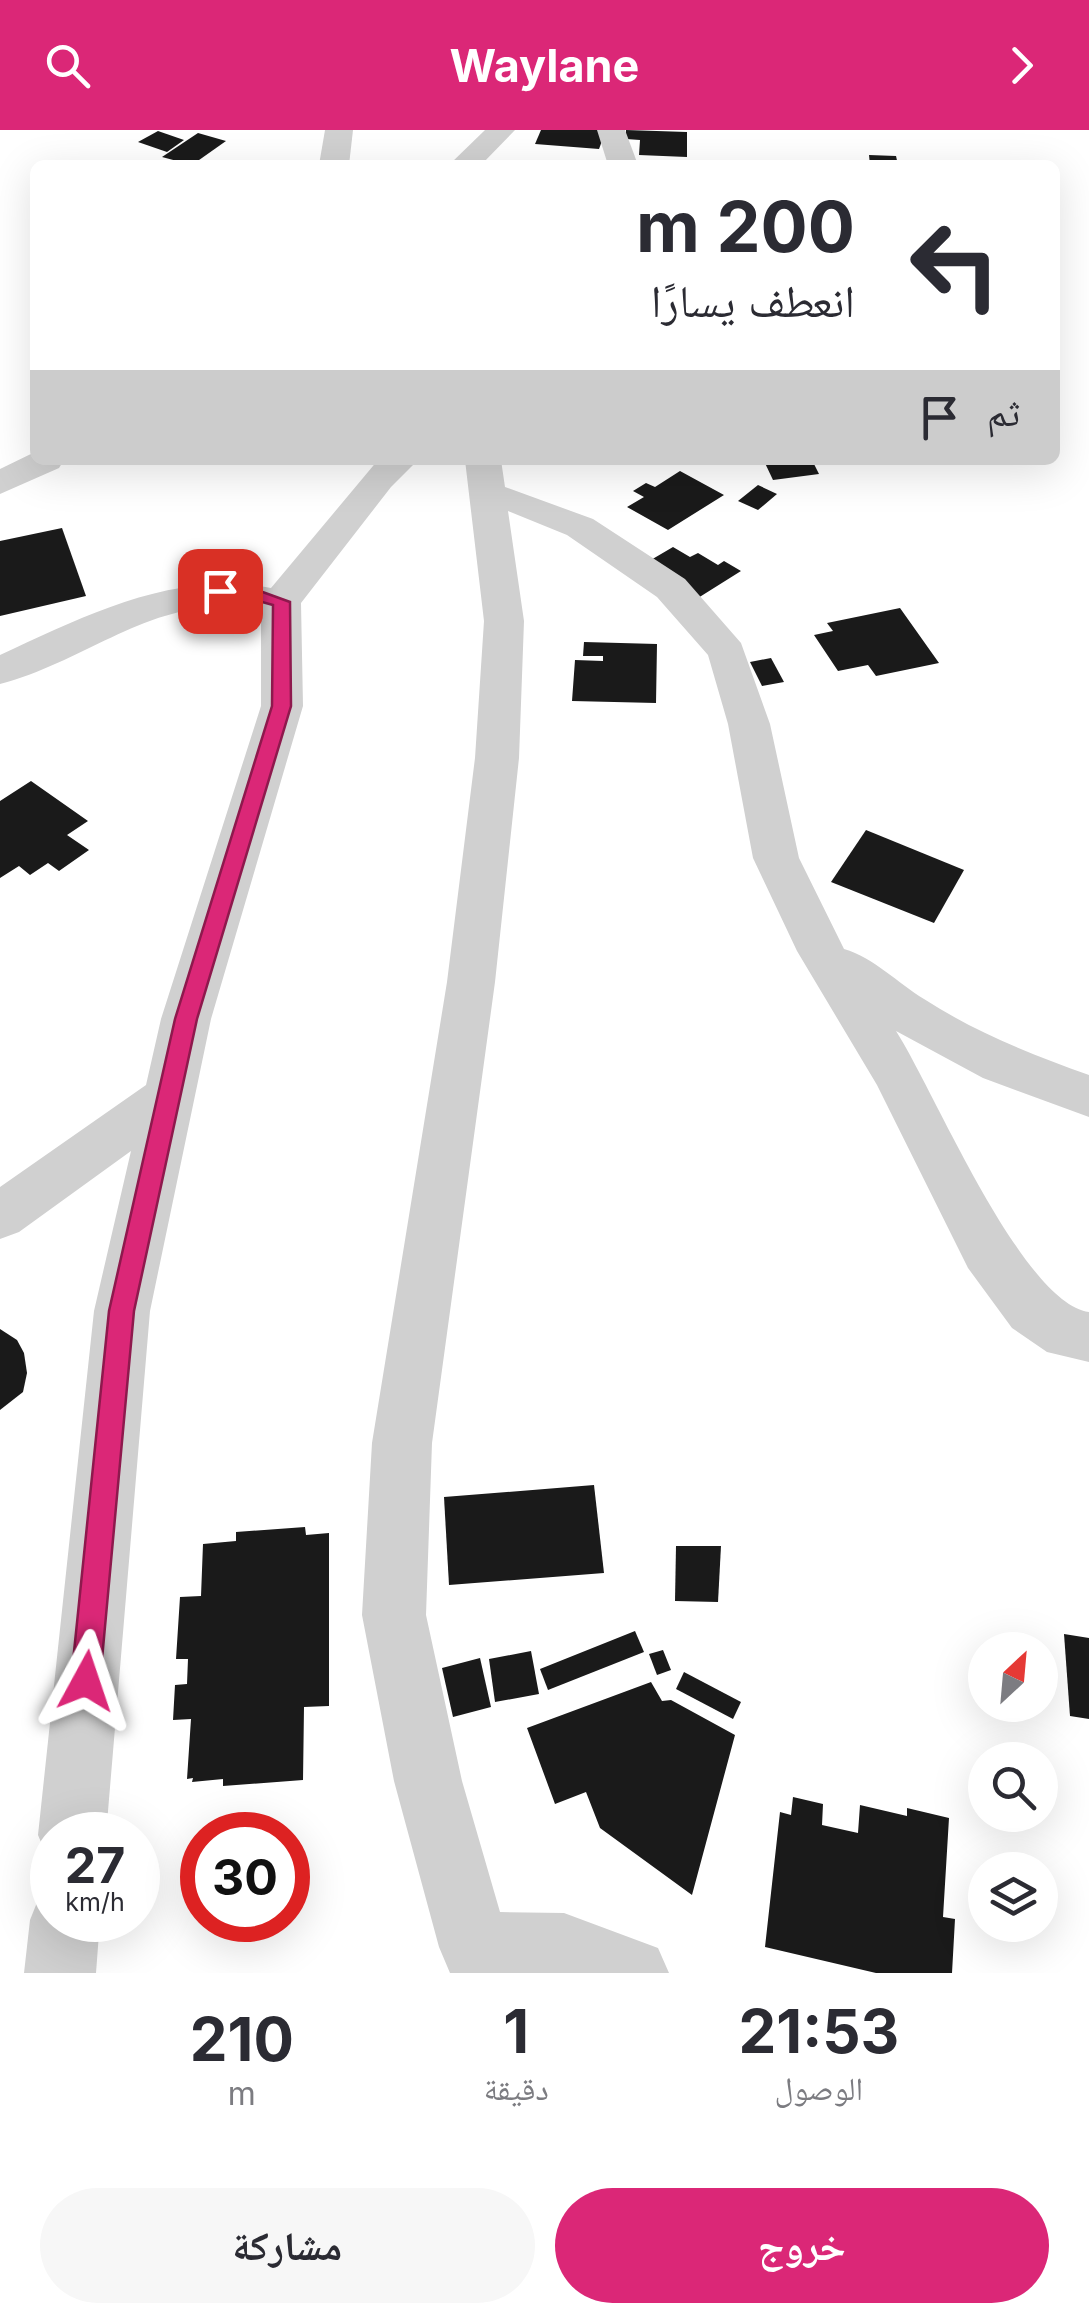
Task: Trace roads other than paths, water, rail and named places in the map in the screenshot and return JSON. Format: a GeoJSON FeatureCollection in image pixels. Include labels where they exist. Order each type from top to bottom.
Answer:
{"type":"FeatureCollection","features":[{"type":"Feature","properties":{"kind":"street"},"geometry":{"type":"LineString","coordinates":[[335,160],[338,130]]}},
{"type":"Feature","properties":{"kind":"street"},"geometry":{"type":"LineString","coordinates":[[469,160],[500,130]]}},
{"type":"Feature","properties":{"kind":"street"},"geometry":{"type":"LineString","coordinates":[[611,130],[621,160]]}},
{"type":"Feature","properties":{"kind":"street"},"geometry":{"type":"LineString","coordinates":[[0,482],[36,465]]}},
{"type":"Feature","properties":{"kind":"street"},"geometry":{"type":"LineString","coordinates":[[74,1812],[122,1311],[186,1019],[282,706],[282,602],[378,480],[394,465]]}},
{"type":"Feature","properties":{"kind":"street"},"geometry":{"type":"LineString","coordinates":[[486,477],[534,507],[580,527],[671,588],[727,652],[749,724],[776,858],[821,951],[897,1074],[987,1251],[1032,1310],[1068,1334],[1089,1337]]}},
{"type":"Feature","properties":{"kind":"street"},"geometry":{"type":"LineString","coordinates":[[486,477],[504,621],[497,758],[471,982],[402,1443],[394,1615],[428,1781],[481,1960],[564,1950],[633,1973]]}},
{"type":"Feature","properties":{"kind":"street"},"geometry":{"type":"LineString","coordinates":[[0,671],[122,616],[185,596],[249,592],[282,602]]}},
{"type":"Feature","properties":{"kind":"street"},"geometry":{"type":"LineString","coordinates":[[821,951],[908,1014],[1001,1064],[1089,1096]]}},
{"type":"Feature","properties":{"kind":"street"},"geometry":{"type":"LineString","coordinates":[[0,1216],[169,1096]]}},
{"type":"Feature","properties":{"kind":"street"},"geometry":{"type":"LineString","coordinates":[[60,1973],[63,1942]]}}]}
